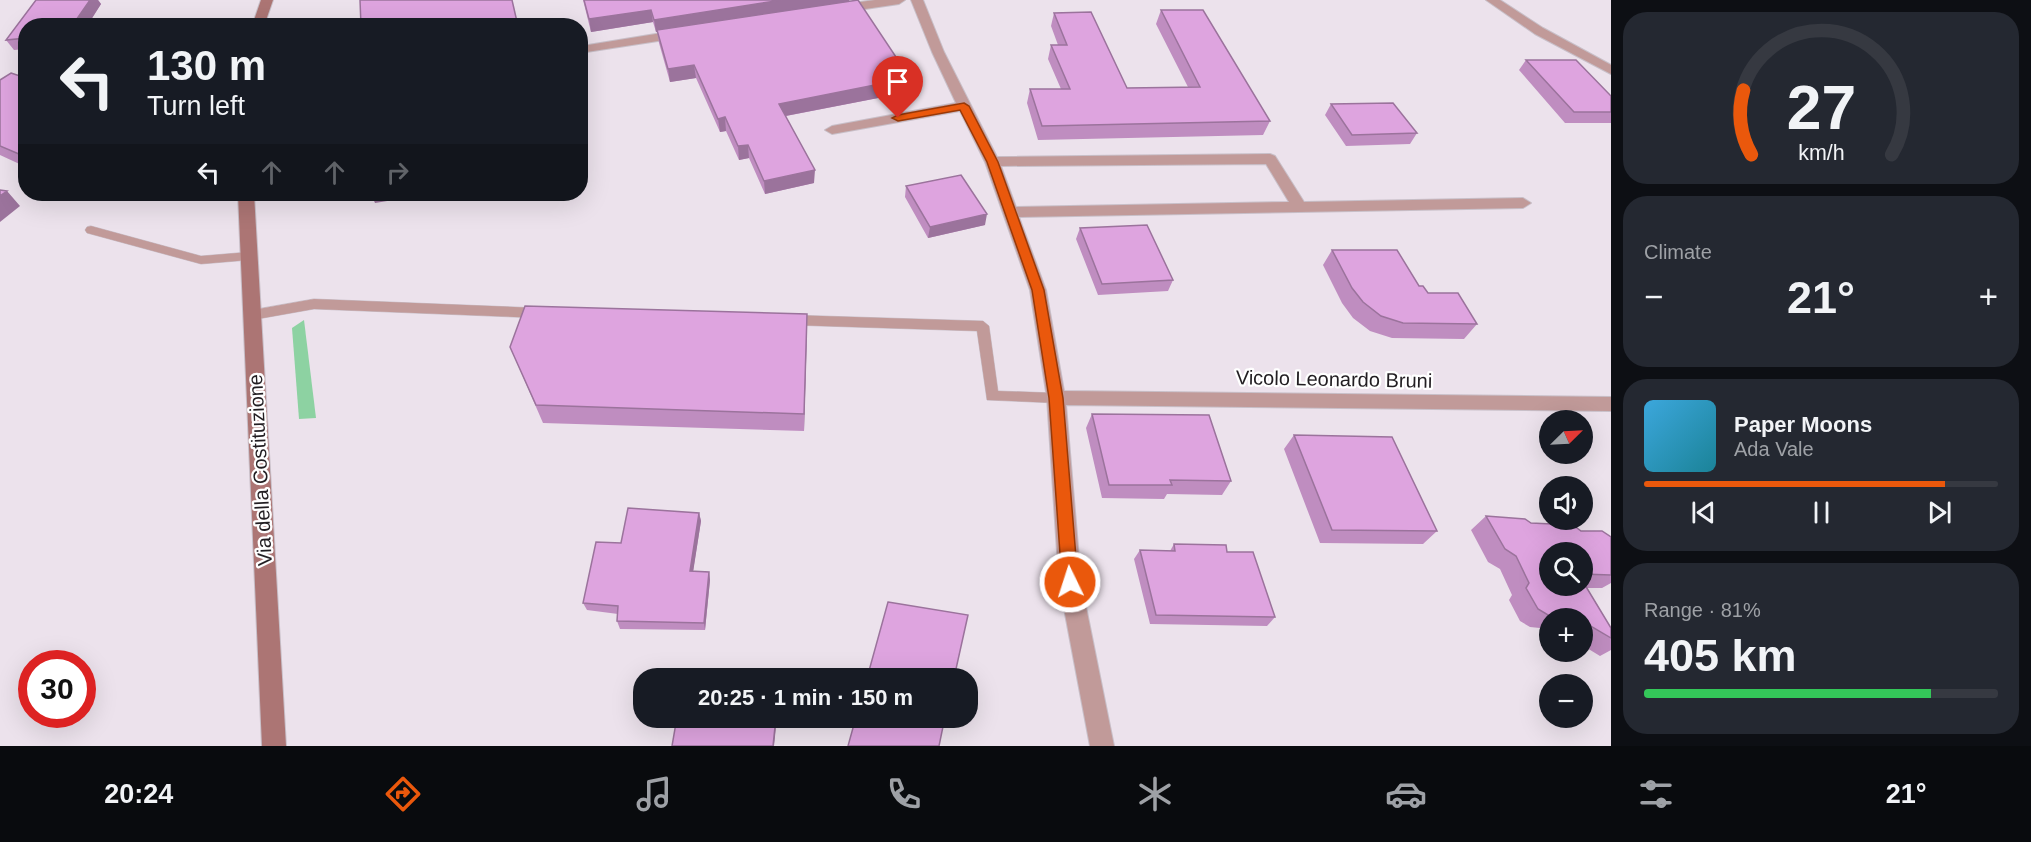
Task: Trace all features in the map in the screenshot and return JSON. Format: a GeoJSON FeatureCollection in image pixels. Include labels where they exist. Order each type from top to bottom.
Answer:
{"type":"FeatureCollection","features":[{"type":"Feature","properties":{"kind":"main road"},"geometry":{"type":"LineString","coordinates":[[261,18],[267,0]]}},
{"type":"Feature","properties":{"kind":"main road","name":"Via della Costituzione"},"geometry":{"type":"LineString","coordinates":[[246,201],[274,746]]}},
{"type":"Feature","properties":{"kind":"street"},"geometry":{"type":"LineString","coordinates":[[828,11],[898,0]]}},
{"type":"Feature","properties":{"kind":"street"},"geometry":{"type":"LineString","coordinates":[[917,0],[938,52],[992,162],[1038,290],[1056,398],[1070,582],[1101,746]]}},
{"type":"Feature","properties":{"kind":"street"},"geometry":{"type":"LineString","coordinates":[[1492,0],[1539,31],[1611,70]]}},
{"type":"Feature","properties":{"kind":"street"},"geometry":{"type":"LineString","coordinates":[[588,49],[687,33]]}},
{"type":"Feature","properties":{"kind":"street"},"geometry":{"type":"LineString","coordinates":[[832,130],[964,106]]}},
{"type":"Feature","properties":{"kind":"street"},"geometry":{"type":"LineString","coordinates":[[992,162],[1270,159],[1300,208]]}},
{"type":"Feature","properties":{"kind":"street"},"geometry":{"type":"LineString","coordinates":[[1011,212],[1523,203]]}},
{"type":"Feature","properties":{"kind":"street","name":"Vicolo Leonardo Bruni"},"geometry":{"type":"LineString","coordinates":[[1056,398],[1611,405]]}},
{"type":"Feature","properties":{"kind":"lane"},"geometry":{"type":"LineString","coordinates":[[91,230],[201,260],[249,256]]}},
{"type":"Feature","properties":{"kind":"lane"},"geometry":{"type":"LineString","coordinates":[[252,315],[314,304],[558,314]]}},
{"type":"Feature","properties":{"kind":"lane"},"geometry":{"type":"LineString","coordinates":[[782,320],[983,326],[992,396],[1056,398]]}},
{"type":"Feature","properties":{"kind":"green space"},"geometry":{"type":"Polygon","coordinates":[[[304,320],[316,418],[299,419],[292,328],[304,320]]]}},
{"type":"Feature","properties":{"kind":"building"},"geometry":{"type":"Polygon","coordinates":[[[36,0],[90,0],[78,18],[22,18],[36,0]]]}},
{"type":"Feature","properties":{"kind":"building"},"geometry":{"type":"Polygon","coordinates":[[[360,0],[512,0],[516,18],[361,18],[360,0]]]}},
{"type":"Feature","properties":{"kind":"building"},"geometry":{"type":"Polygon","coordinates":[[[584,0],[782,0],[654,20],[651,10],[589,19],[584,0]]]}},
{"type":"Feature","properties":{"kind":"building"},"geometry":{"type":"Polygon","coordinates":[[[858,0],[910,78],[779,104],[815,170],[764,181],[748,145],[738,146],[725,117],[718,119],[694,65],[668,69],[657,30],[858,0]]]}},
{"type":"Feature","properties":{"kind":"building"},"geometry":{"type":"Polygon","coordinates":[[[1161,10],[1203,10],[1270,121],[1042,126],[1030,89],[1070,89],[1051,45],[1067,45],[1054,13],[1091,12],[1127,88],[1200,87],[1161,10]]]}},
{"type":"Feature","properties":{"kind":"building"},"geometry":{"type":"Polygon","coordinates":[[[18,24],[18,39],[6,40],[18,24]]]}},
{"type":"Feature","properties":{"kind":"building"},"geometry":{"type":"Polygon","coordinates":[[[1526,60],[1576,60],[1611,96],[1611,112],[1574,112],[1526,60]]]}},
{"type":"Feature","properties":{"kind":"building"},"geometry":{"type":"Polygon","coordinates":[[[11,73],[18,75],[18,154],[0,146],[0,80],[11,73]]]}},
{"type":"Feature","properties":{"kind":"building"},"geometry":{"type":"Polygon","coordinates":[[[1393,103],[1417,133],[1352,135],[1331,104],[1393,103]]]}},
{"type":"Feature","properties":{"kind":"building"},"geometry":{"type":"Polygon","coordinates":[[[961,175],[987,214],[930,227],[906,186],[961,175]]]}},
{"type":"Feature","properties":{"kind":"building"},"geometry":{"type":"Polygon","coordinates":[[[1147,225],[1173,280],[1102,284],[1080,228],[1147,225]]]}},
{"type":"Feature","properties":{"kind":"building"},"geometry":{"type":"Polygon","coordinates":[[[1332,250],[1397,250],[1419,286],[1423,286],[1428,293],[1458,293],[1477,324],[1403,323],[1381,316],[1363,302],[1352,288],[1332,250]]]}},
{"type":"Feature","properties":{"kind":"building"},"geometry":{"type":"Polygon","coordinates":[[[525,306],[807,314],[804,414],[536,405],[510,347],[525,306]]]}},
{"type":"Feature","properties":{"kind":"building"},"geometry":{"type":"Polygon","coordinates":[[[1092,414],[1209,415],[1231,481],[1170,480],[1172,485],[1109,485],[1092,414]]]}},
{"type":"Feature","properties":{"kind":"building"},"geometry":{"type":"Polygon","coordinates":[[[1294,435],[1392,437],[1437,531],[1332,530],[1294,435]]]}},
{"type":"Feature","properties":{"kind":"building"},"geometry":{"type":"Polygon","coordinates":[[[628,508],[699,513],[690,571],[709,572],[704,623],[617,621],[618,606],[583,603],[596,542],[621,543],[628,508]]]}},
{"type":"Feature","properties":{"kind":"building"},"geometry":{"type":"Polygon","coordinates":[[[1486,516],[1525,519],[1531,523],[1539,523],[1539,530],[1602,531],[1611,537],[1611,575],[1593,574],[1593,542],[1539,542],[1539,596],[1592,596],[1611,628],[1611,638],[1593,627],[1593,608],[1538,609],[1526,588],[1529,583],[1516,556],[1505,549],[1486,516]]]}},
{"type":"Feature","properties":{"kind":"building"},"geometry":{"type":"Polygon","coordinates":[[[1174,544],[1226,545],[1227,552],[1253,552],[1275,617],[1156,615],[1140,550],[1175,551],[1174,544]]]}},
{"type":"Feature","properties":{"kind":"building"},"geometry":{"type":"Polygon","coordinates":[[[888,602],[968,615],[956,668],[870,668],[888,602]]]}},
{"type":"Feature","properties":{"kind":"building"},"geometry":{"type":"Polygon","coordinates":[[[675,728],[775,728],[773,746],[672,746],[675,728]]]}},
{"type":"Feature","properties":{"kind":"building"},"geometry":{"type":"Polygon","coordinates":[[[853,728],[943,728],[939,746],[848,746],[853,728]]]}},
{"type":"Feature","properties":{"kind":"route"},"geometry":{"type":"LineString","coordinates":[[898,118],[964,106],[992,162],[1011,212],[1038,290],[1056,398],[1070,582]]}}]}
